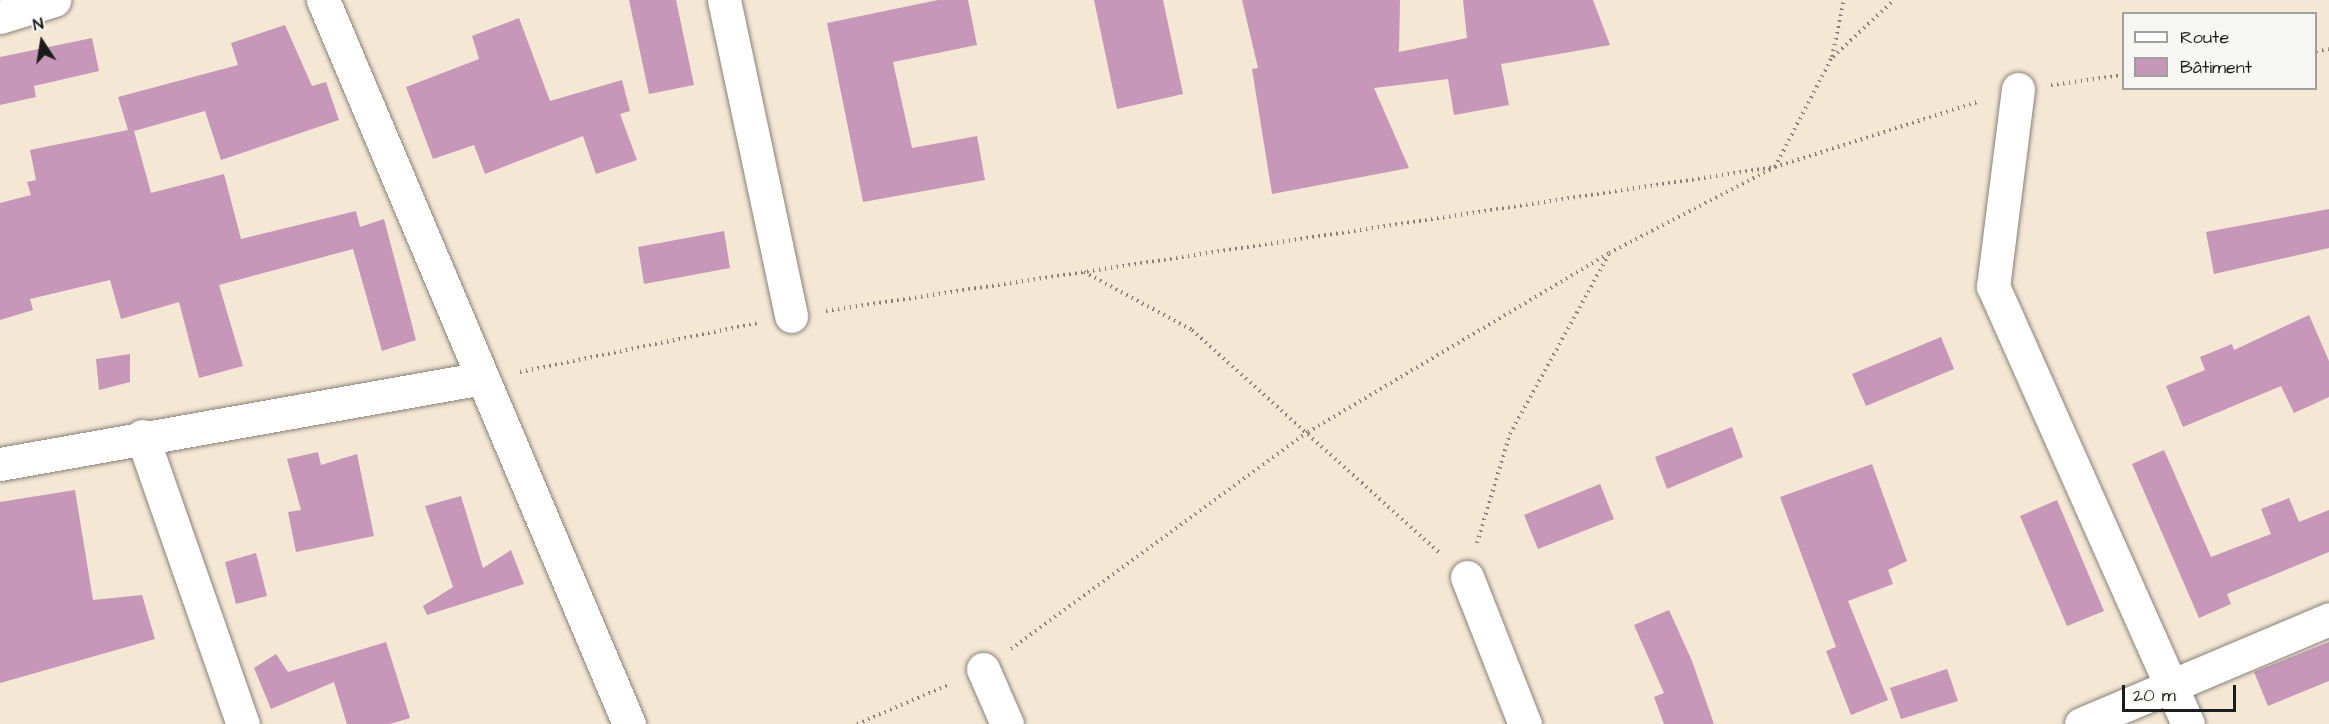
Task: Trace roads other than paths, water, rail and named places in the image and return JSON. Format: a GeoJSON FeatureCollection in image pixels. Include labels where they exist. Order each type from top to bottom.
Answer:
{"type":"FeatureCollection","features":[{"type":"Feature","properties":{"kind":"street"},"geometry":{"type":"LineString","coordinates":[[0,17],[54,0]]}},
{"type":"Feature","properties":{"kind":"street"},"geometry":{"type":"LineString","coordinates":[[324,0],[629,724]]}},
{"type":"Feature","properties":{"kind":"street"},"geometry":{"type":"LineString","coordinates":[[724,0],[791,316]]}},
{"type":"Feature","properties":{"kind":"street"},"geometry":{"type":"LineString","coordinates":[[2018,89],[1993,286],[2188,724]]}},
{"type":"Feature","properties":{"kind":"street"},"geometry":{"type":"LineString","coordinates":[[0,464],[142,436],[482,378]]}},
{"type":"Feature","properties":{"kind":"street"},"geometry":{"type":"LineString","coordinates":[[142,436],[243,724]]}},
{"type":"Feature","properties":{"kind":"street"},"geometry":{"type":"LineString","coordinates":[[1467,577],[1525,724]]}},
{"type":"Feature","properties":{"kind":"street"},"geometry":{"type":"LineString","coordinates":[[2081,724],[2329,619]]}},
{"type":"Feature","properties":{"kind":"street"},"geometry":{"type":"LineString","coordinates":[[983,669],[1007,724]]}}]}
